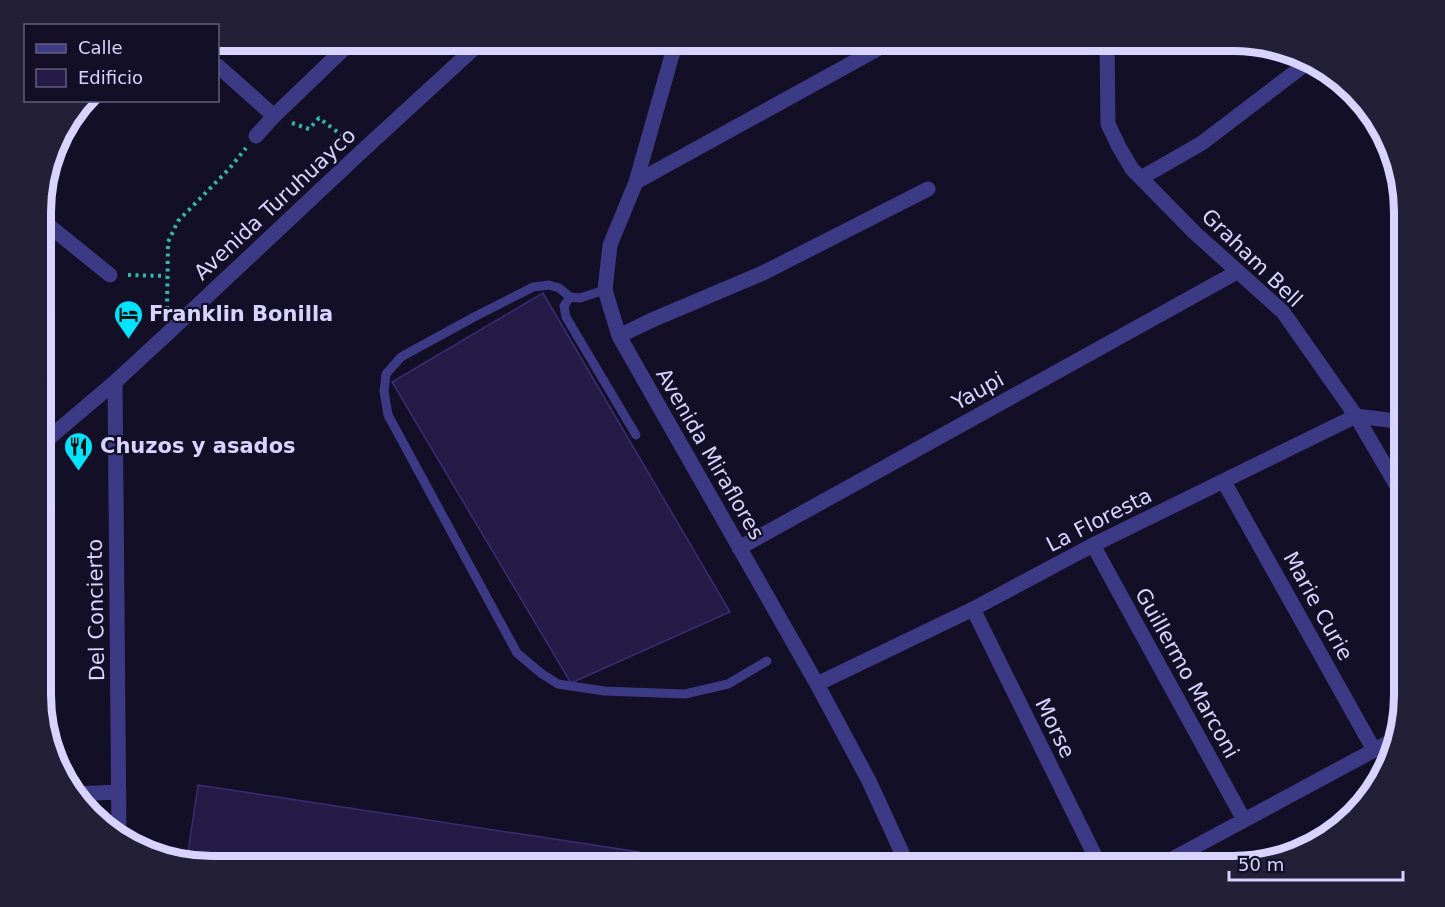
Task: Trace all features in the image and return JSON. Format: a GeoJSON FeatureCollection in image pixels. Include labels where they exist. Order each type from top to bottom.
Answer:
{"type":"FeatureCollection","features":[{"type":"Feature","properties":{"kind":"street"},"geometry":{"type":"LineString","coordinates":[[256,136],[341,51]]}},
{"type":"Feature","properties":{"kind":"street","name":"Avenida Turuhuayco"},"geometry":{"type":"LineString","coordinates":[[51,436],[115,382],[470,51]]}},
{"type":"Feature","properties":{"kind":"street","name":"Avenida Miraflores"},"geometry":{"type":"LineString","coordinates":[[673,51],[636,182],[610,245],[605,290],[619,336],[817,684],[869,781],[903,856]]}},
{"type":"Feature","properties":{"kind":"street"},"geometry":{"type":"LineString","coordinates":[[636,182],[872,51]]}},
{"type":"Feature","properties":{"kind":"street","name":"Graham Bell"},"geometry":{"type":"LineString","coordinates":[[1107,51],[1108,124],[1132,169],[1195,233],[1282,312],[1356,416],[1394,481]]}},
{"type":"Feature","properties":{"kind":"street"},"geometry":{"type":"LineString","coordinates":[[219,67],[274,116]]}},
{"type":"Feature","properties":{"kind":"street"},"geometry":{"type":"LineString","coordinates":[[1141,178],[1202,143],[1302,67]]}},
{"type":"Feature","properties":{"kind":"street"},"geometry":{"type":"LineString","coordinates":[[619,336],[763,273],[928,189]]}},
{"type":"Feature","properties":{"kind":"street"},"geometry":{"type":"LineString","coordinates":[[51,227],[110,275]]}},
{"type":"Feature","properties":{"kind":"street","name":"Yaupi"},"geometry":{"type":"LineString","coordinates":[[739,548],[1237,272]]}},
{"type":"Feature","properties":{"kind":"street","name":"Del Concierto"},"geometry":{"type":"LineString","coordinates":[[115,382],[119,826]]}},
{"type":"Feature","properties":{"kind":"street"},"geometry":{"type":"LineString","coordinates":[[1356,416],[1394,421]]}},
{"type":"Feature","properties":{"kind":"street","name":"La Floresta"},"geometry":{"type":"LineString","coordinates":[[817,684],[973,609],[1093,545],[1356,416]]}},
{"type":"Feature","properties":{"kind":"street","name":"Marie Curie"},"geometry":{"type":"LineString","coordinates":[[1224,482],[1374,750]]}},
{"type":"Feature","properties":{"kind":"street","name":"Guillermo Marconi"},"geometry":{"type":"LineString","coordinates":[[1093,545],[1244,820]]}},
{"type":"Feature","properties":{"kind":"street","name":"Morse"},"geometry":{"type":"LineString","coordinates":[[973,609],[1095,856]]}},
{"type":"Feature","properties":{"kind":"street"},"geometry":{"type":"LineString","coordinates":[[1183,856],[1244,820],[1386,744]]}},
{"type":"Feature","properties":{"kind":"street"},"geometry":{"type":"LineString","coordinates":[[84,794],[119,792]]}},
{"type":"Feature","properties":{"kind":"lane"},"geometry":{"type":"LineString","coordinates":[[605,290],[580,298],[570,297],[559,288],[549,285],[533,287],[401,357],[386,374],[384,391],[388,415],[517,653],[542,674],[558,684],[604,691],[685,693],[728,684],[767,661]]}},
{"type":"Feature","properties":{"kind":"lane"},"geometry":{"type":"LineString","coordinates":[[570,297],[564,306],[566,317],[636,435]]}},
{"type":"Feature","properties":{"kind":"path"},"geometry":{"type":"LineString","coordinates":[[274,116],[309,129],[319,118],[361,152]]}},
{"type":"Feature","properties":{"kind":"path"},"geometry":{"type":"LineString","coordinates":[[167,334],[168,242],[178,221],[229,169],[256,136]]}},
{"type":"Feature","properties":{"kind":"path"},"geometry":{"type":"LineString","coordinates":[[110,275],[166,276]]}},
{"type":"Feature","properties":{"kind":"building"},"geometry":{"type":"Polygon","coordinates":[[[543,293],[730,612],[571,683],[392,382],[543,293]]]}},
{"type":"Feature","properties":{"kind":"building"},"geometry":{"type":"Polygon","coordinates":[[[198,785],[639,852],[638,856],[188,854],[198,785]]]}},
{"type":"Feature","properties":{"kind":"place","name":"Franklin Bonilla"},"geometry":{"type":"Point","coordinates":[128,340]}},
{"type":"Feature","properties":{"kind":"place","name":"Chuzos y asados"},"geometry":{"type":"Point","coordinates":[79,472]}}]}
